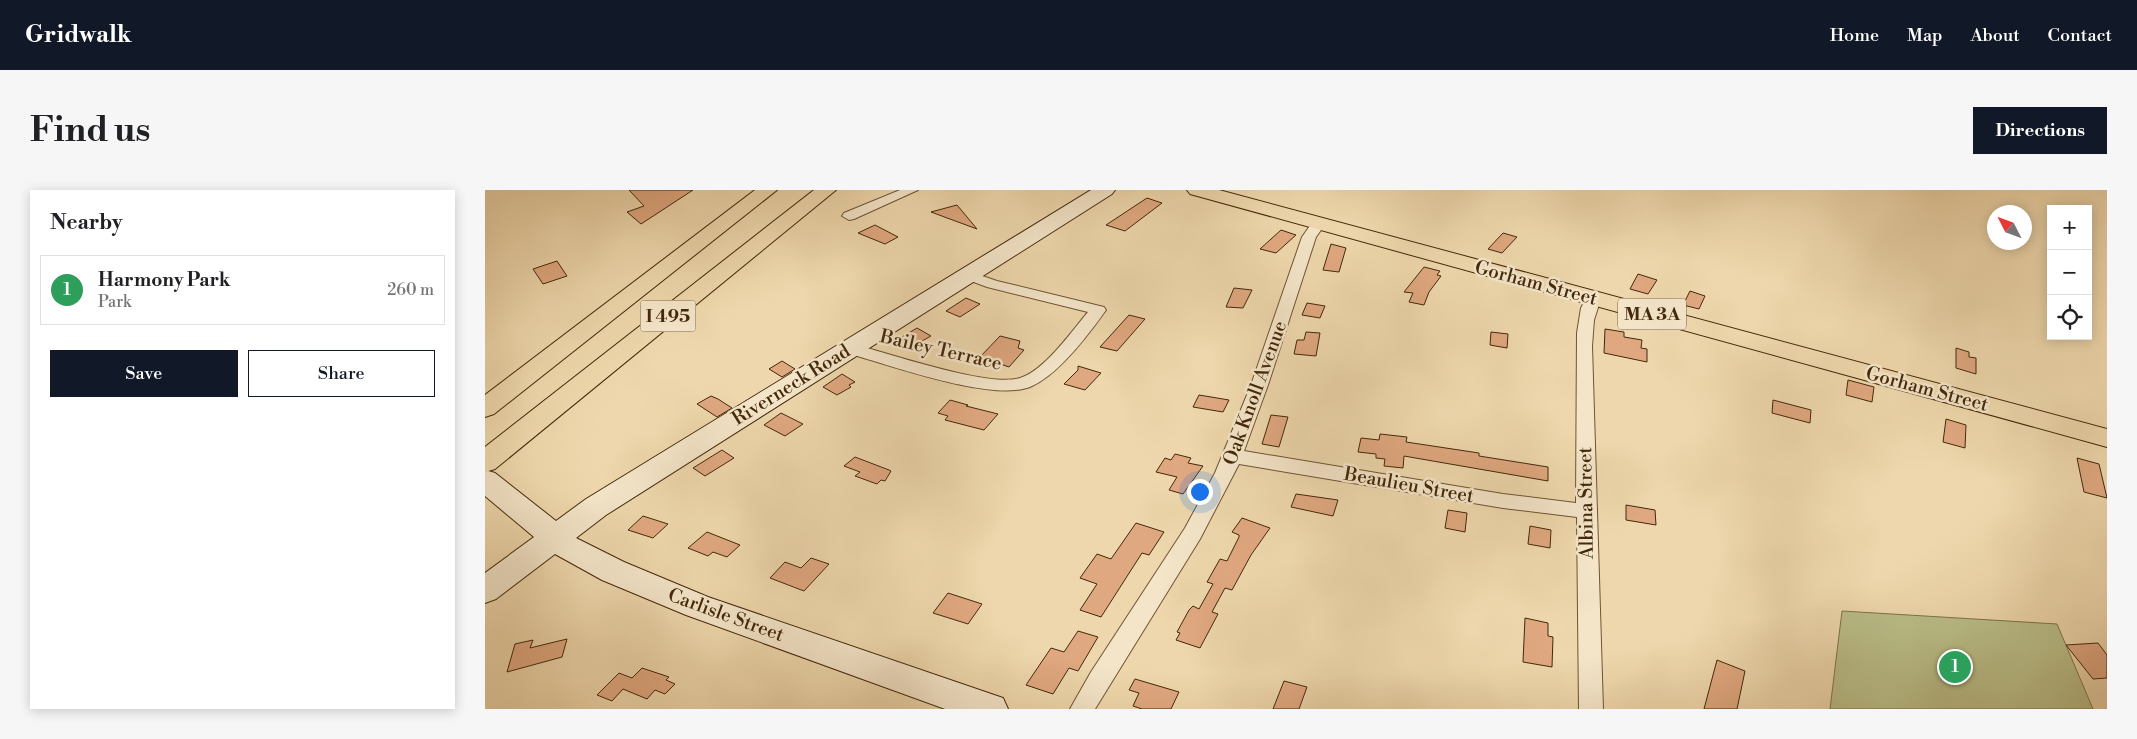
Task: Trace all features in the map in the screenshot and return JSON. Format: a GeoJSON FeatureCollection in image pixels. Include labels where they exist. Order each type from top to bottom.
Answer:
{"type":"FeatureCollection","features":[{"type":"Feature","properties":{"kind":"main road","name":"I 495"},"geometry":{"type":"LineString","coordinates":[[485,408],[767,190]]}},
{"type":"Feature","properties":{"kind":"main road","name":"I 495"},"geometry":{"type":"LineString","coordinates":[[487,475],[827,190]]}},
{"type":"Feature","properties":{"kind":"main road","name":"Riverneck Road"},"geometry":{"type":"LineString","coordinates":[[485,590],[554,537],[621,490],[1105,190]]}},
{"type":"Feature","properties":{"kind":"main road","name":"Gorham Street"},"geometry":{"type":"LineString","coordinates":[[1197,190],[2107,438]]}},
{"type":"Feature","properties":{"kind":"main road","name":"Carlisle Street"},"geometry":{"type":"LineString","coordinates":[[487,475],[554,537],[584,558],[670,596],[990,709]]}},
{"type":"Feature","properties":{"kind":"street"},"geometry":{"type":"LineString","coordinates":[[849,216],[911,190]]}},
{"type":"Feature","properties":{"kind":"street","name":"Oak Knoll Avenue"},"geometry":{"type":"LineString","coordinates":[[1082,709],[1200,521],[1233,456],[1280,329],[1290,291],[1309,237],[1319,224]]}},
{"type":"Feature","properties":{"kind":"street","name":"Bailey Terrace"},"geometry":{"type":"LineString","coordinates":[[849,348],[982,383],[1018,385],[1038,374],[1065,348],[1098,310],[992,284],[968,275]]}},
{"type":"Feature","properties":{"kind":"street","name":"Albina Street"},"geometry":{"type":"LineString","coordinates":[[1591,709],[1585,511],[1586,320],[1593,298]]}},
{"type":"Feature","properties":{"kind":"street","name":"Beaulieu Street"},"geometry":{"type":"LineString","coordinates":[[1233,456],[1340,472],[1503,502],[1585,511]]}},
{"type":"Feature","properties":{"kind":"green space"},"geometry":{"type":"Polygon","coordinates":[[[1842,611],[2057,624],[2093,709],[1830,709],[1842,611]]]}},
{"type":"Feature","properties":{"kind":"building"},"geometry":{"type":"Polygon","coordinates":[[[629,190],[693,190],[641,224],[627,212],[644,206],[629,190]]]}},
{"type":"Feature","properties":{"kind":"building"},"geometry":{"type":"Polygon","coordinates":[[[1147,198],[1162,203],[1125,231],[1106,225],[1147,198]]]}},
{"type":"Feature","properties":{"kind":"building"},"geometry":{"type":"Polygon","coordinates":[[[957,205],[977,229],[931,212],[957,205]]]}},
{"type":"Feature","properties":{"kind":"building"},"geometry":{"type":"Polygon","coordinates":[[[875,225],[898,237],[885,244],[858,233],[875,225]]]}},
{"type":"Feature","properties":{"kind":"building"},"geometry":{"type":"Polygon","coordinates":[[[1281,230],[1296,235],[1276,253],[1260,249],[1281,230]]]}},
{"type":"Feature","properties":{"kind":"building"},"geometry":{"type":"Polygon","coordinates":[[[1503,233],[1517,237],[1502,253],[1488,249],[1503,233]]]}},
{"type":"Feature","properties":{"kind":"building"},"geometry":{"type":"Polygon","coordinates":[[[1331,244],[1346,248],[1339,272],[1323,270],[1331,244]]]}},
{"type":"Feature","properties":{"kind":"building"},"geometry":{"type":"Polygon","coordinates":[[[557,261],[567,276],[543,284],[533,269],[557,261]]]}},
{"type":"Feature","properties":{"kind":"building"},"geometry":{"type":"Polygon","coordinates":[[[1424,267],[1440,271],[1437,275],[1441,276],[1429,292],[1424,305],[1409,302],[1413,293],[1404,292],[1424,267]]]}},
{"type":"Feature","properties":{"kind":"building"},"geometry":{"type":"Polygon","coordinates":[[[1638,274],[1657,280],[1648,294],[1630,289],[1638,274]]]}},
{"type":"Feature","properties":{"kind":"building"},"geometry":{"type":"Polygon","coordinates":[[[1234,288],[1252,290],[1243,308],[1226,307],[1234,288]]]}},
{"type":"Feature","properties":{"kind":"building"},"geometry":{"type":"Polygon","coordinates":[[[1690,291],[1705,296],[1699,309],[1683,305],[1690,291]]]}},
{"type":"Feature","properties":{"kind":"building"},"geometry":{"type":"Polygon","coordinates":[[[966,298],[980,304],[960,317],[946,311],[966,298]]]}},
{"type":"Feature","properties":{"kind":"building"},"geometry":{"type":"Polygon","coordinates":[[[1307,303],[1325,306],[1320,318],[1302,315],[1307,303]]]}},
{"type":"Feature","properties":{"kind":"building"},"geometry":{"type":"Polygon","coordinates":[[[1129,315],[1145,319],[1117,351],[1100,347],[1129,315]]]}},
{"type":"Feature","properties":{"kind":"building"},"geometry":{"type":"Polygon","coordinates":[[[917,328],[931,336],[915,345],[902,337],[917,328]]]}},
{"type":"Feature","properties":{"kind":"building"},"geometry":{"type":"Polygon","coordinates":[[[1605,329],[1624,332],[1624,337],[1642,340],[1641,348],[1647,349],[1647,362],[1604,353],[1605,329]]]}},
{"type":"Feature","properties":{"kind":"building"},"geometry":{"type":"Polygon","coordinates":[[[1306,332],[1320,333],[1316,356],[1294,354],[1297,340],[1304,340],[1306,332]]]}},
{"type":"Feature","properties":{"kind":"building"},"geometry":{"type":"Polygon","coordinates":[[[1491,332],[1508,334],[1507,348],[1490,345],[1491,332]]]}},
{"type":"Feature","properties":{"kind":"building"},"geometry":{"type":"Polygon","coordinates":[[[1000,336],[1020,341],[1018,348],[1024,350],[1009,367],[980,357],[1000,336]]]}},
{"type":"Feature","properties":{"kind":"building"},"geometry":{"type":"Polygon","coordinates":[[[1956,348],[1969,352],[1969,357],[1976,358],[1976,374],[1956,368],[1956,348]]]}},
{"type":"Feature","properties":{"kind":"building"},"geometry":{"type":"Polygon","coordinates":[[[782,361],[795,369],[782,377],[769,369],[782,361]]]}},
{"type":"Feature","properties":{"kind":"building"},"geometry":{"type":"Polygon","coordinates":[[[1078,366],[1101,373],[1085,390],[1064,384],[1078,370],[1078,366]]]}},
{"type":"Feature","properties":{"kind":"building"},"geometry":{"type":"Polygon","coordinates":[[[842,374],[855,382],[849,385],[851,387],[837,395],[823,387],[842,374]]]}},
{"type":"Feature","properties":{"kind":"building"},"geometry":{"type":"Polygon","coordinates":[[[1848,380],[1874,387],[1872,402],[1846,395],[1848,380]]]}},
{"type":"Feature","properties":{"kind":"building"},"geometry":{"type":"Polygon","coordinates":[[[1199,395],[1229,400],[1223,412],[1193,407],[1199,395]]]}},
{"type":"Feature","properties":{"kind":"building"},"geometry":{"type":"Polygon","coordinates":[[[711,396],[732,408],[717,417],[697,404],[711,396]]]}},
{"type":"Feature","properties":{"kind":"building"},"geometry":{"type":"Polygon","coordinates":[[[950,400],[998,414],[984,430],[945,420],[948,416],[938,413],[950,400]]]}},
{"type":"Feature","properties":{"kind":"building"},"geometry":{"type":"Polygon","coordinates":[[[1773,400],[1811,410],[1810,423],[1772,413],[1773,400]]]}},
{"type":"Feature","properties":{"kind":"building"},"geometry":{"type":"Polygon","coordinates":[[[781,413],[803,424],[785,436],[764,425],[781,413]]]}},
{"type":"Feature","properties":{"kind":"building"},"geometry":{"type":"Polygon","coordinates":[[[1271,415],[1288,417],[1279,447],[1262,444],[1271,415]]]}},
{"type":"Feature","properties":{"kind":"building"},"geometry":{"type":"Polygon","coordinates":[[[1946,419],[1966,425],[1965,448],[1943,442],[1946,419]]]}},
{"type":"Feature","properties":{"kind":"building"},"geometry":{"type":"Polygon","coordinates":[[[1380,434],[1407,437],[1406,442],[1479,453],[1479,456],[1548,467],[1548,481],[1404,456],[1403,468],[1384,466],[1385,459],[1376,458],[1376,454],[1358,452],[1361,438],[1379,440],[1380,434]]]}},
{"type":"Feature","properties":{"kind":"building"},"geometry":{"type":"Polygon","coordinates":[[[722,450],[734,458],[705,476],[693,468],[722,450]]]}},
{"type":"Feature","properties":{"kind":"building"},"geometry":{"type":"Polygon","coordinates":[[[1175,454],[1191,458],[1188,463],[1203,466],[1183,494],[1169,490],[1177,477],[1156,472],[1165,458],[1171,460],[1175,454]]]}},
{"type":"Feature","properties":{"kind":"building"},"geometry":{"type":"Polygon","coordinates":[[[855,457],[891,471],[885,481],[881,480],[877,484],[855,476],[860,472],[844,466],[855,457]]]}},
{"type":"Feature","properties":{"kind":"building"},"geometry":{"type":"Polygon","coordinates":[[[2077,458],[2099,464],[2107,498],[2084,492],[2077,458]]]}},
{"type":"Feature","properties":{"kind":"building"},"geometry":{"type":"Polygon","coordinates":[[[1296,494],[1338,500],[1333,516],[1291,507],[1296,494]]]}},
{"type":"Feature","properties":{"kind":"building"},"geometry":{"type":"Polygon","coordinates":[[[1626,505],[1655,510],[1656,525],[1626,520],[1626,505]]]}},
{"type":"Feature","properties":{"kind":"building"},"geometry":{"type":"Polygon","coordinates":[[[1448,510],[1467,513],[1465,532],[1445,528],[1448,510]]]}},
{"type":"Feature","properties":{"kind":"building"},"geometry":{"type":"Polygon","coordinates":[[[643,516],[668,524],[653,538],[628,530],[643,516]]]}},
{"type":"Feature","properties":{"kind":"building"},"geometry":{"type":"Polygon","coordinates":[[[1242,518],[1270,528],[1251,555],[1232,590],[1225,588],[1212,612],[1218,614],[1200,648],[1176,640],[1180,633],[1177,632],[1189,610],[1193,606],[1199,609],[1213,584],[1207,582],[1220,559],[1227,561],[1239,537],[1239,535],[1232,532],[1242,518]]]}},
{"type":"Feature","properties":{"kind":"building"},"geometry":{"type":"Polygon","coordinates":[[[1136,523],[1164,532],[1149,555],[1142,553],[1101,617],[1080,610],[1097,584],[1080,578],[1097,554],[1111,559],[1136,523]]]}},
{"type":"Feature","properties":{"kind":"building"},"geometry":{"type":"Polygon","coordinates":[[[1530,526],[1551,530],[1550,548],[1528,544],[1530,526]]]}},
{"type":"Feature","properties":{"kind":"building"},"geometry":{"type":"Polygon","coordinates":[[[707,532],[740,545],[727,557],[713,552],[708,556],[688,548],[707,532]]]}},
{"type":"Feature","properties":{"kind":"building"},"geometry":{"type":"Polygon","coordinates":[[[811,558],[829,564],[804,591],[770,578],[785,562],[801,568],[811,558]]]}},
{"type":"Feature","properties":{"kind":"building"},"geometry":{"type":"Polygon","coordinates":[[[948,593],[982,604],[968,624],[933,613],[948,593]]]}},
{"type":"Feature","properties":{"kind":"building"},"geometry":{"type":"Polygon","coordinates":[[[1525,618],[1548,623],[1548,636],[1553,637],[1552,667],[1523,662],[1525,618]]]}},
{"type":"Feature","properties":{"kind":"building"},"geometry":{"type":"Polygon","coordinates":[[[1078,631],[1098,637],[1078,671],[1069,668],[1053,694],[1026,685],[1051,648],[1064,652],[1078,631]]]}},
{"type":"Feature","properties":{"kind":"building"},"geometry":{"type":"Polygon","coordinates":[[[567,639],[562,657],[507,672],[515,644],[533,640],[530,648],[567,639]]]}},
{"type":"Feature","properties":{"kind":"building"},"geometry":{"type":"Polygon","coordinates":[[[2098,643],[2107,655],[2107,678],[2093,679],[2066,645],[2098,643]]]}},
{"type":"Feature","properties":{"kind":"building"},"geometry":{"type":"Polygon","coordinates":[[[1717,660],[1745,671],[1737,709],[1704,709],[1717,660]]]}},
{"type":"Feature","properties":{"kind":"building"},"geometry":{"type":"Polygon","coordinates":[[[642,668],[669,677],[666,680],[675,684],[665,694],[655,690],[647,699],[623,689],[612,701],[597,695],[619,673],[632,678],[642,668]]]}},
{"type":"Feature","properties":{"kind":"building"},"geometry":{"type":"Polygon","coordinates":[[[1135,679],[1179,692],[1171,709],[1142,709],[1133,706],[1139,693],[1129,690],[1135,679]]]}},
{"type":"Feature","properties":{"kind":"building"},"geometry":{"type":"Polygon","coordinates":[[[1284,681],[1307,687],[1299,709],[1273,709],[1284,681]]]}},
{"type":"Feature","properties":{"kind":"place","name":"Harmony Park"},"geometry":{"type":"Point","coordinates":[1955,667]}}]}
